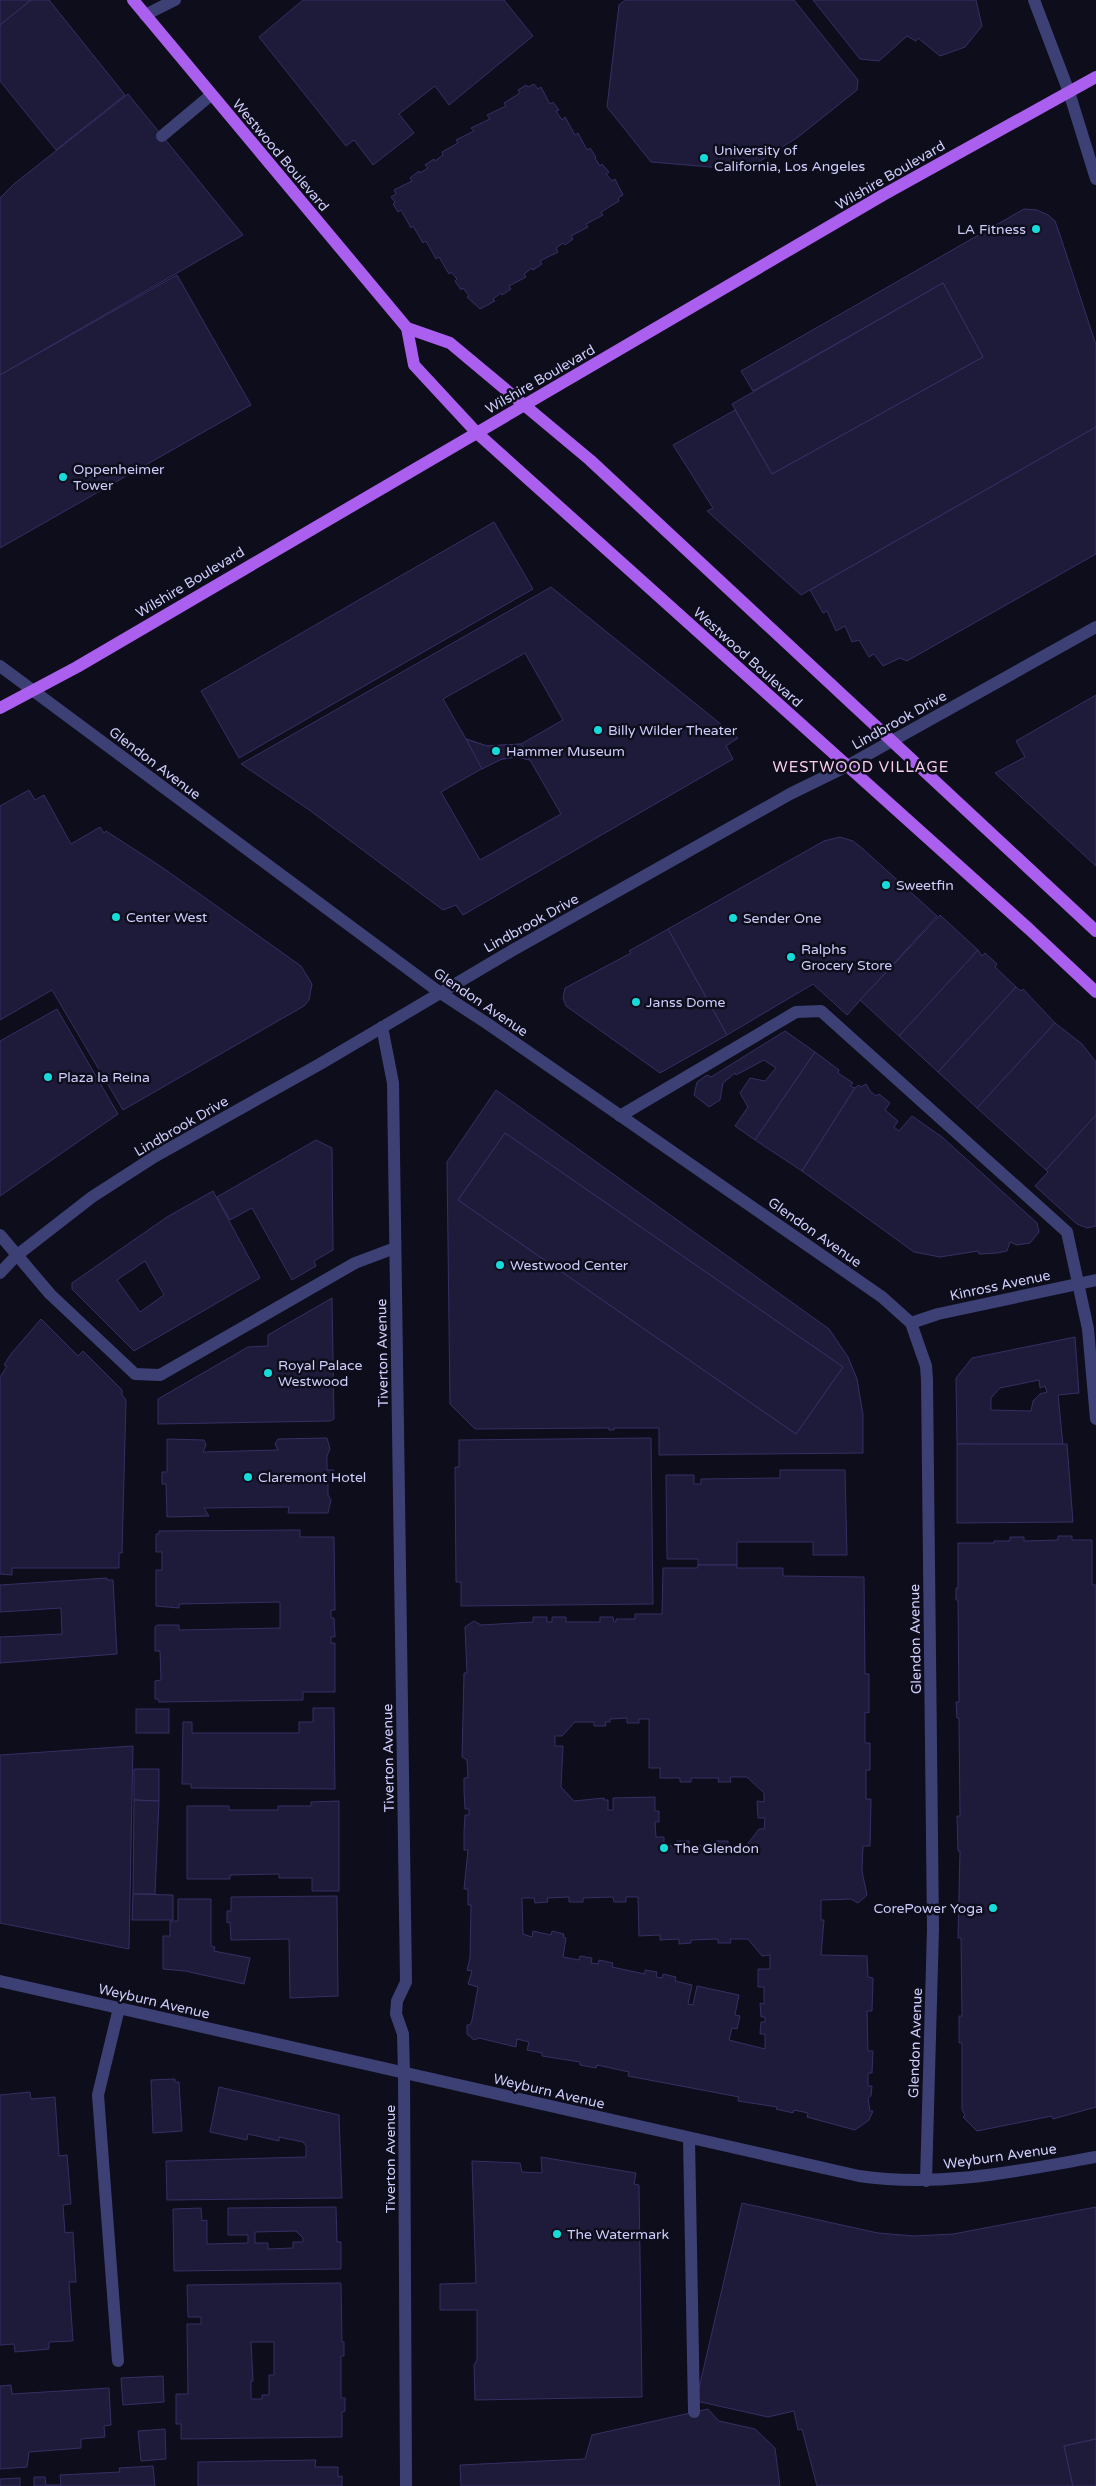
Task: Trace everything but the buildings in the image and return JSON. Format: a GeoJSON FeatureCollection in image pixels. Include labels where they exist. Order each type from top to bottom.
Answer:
{"type":"FeatureCollection","features":[{"type":"Feature","properties":{"kind":"main road","name":"Westwood Boulevard"},"geometry":{"type":"LineString","coordinates":[[133,0],[407,328],[414,365],[477,433],[1096,992]]}},
{"type":"Feature","properties":{"kind":"main road","name":"Wilshire Boulevard"},"geometry":{"type":"LineString","coordinates":[[0,708],[77,667],[883,195],[1096,77]]}},
{"type":"Feature","properties":{"kind":"main road","name":"Westwood Boulevard"},"geometry":{"type":"LineString","coordinates":[[407,328],[450,344],[526,405],[607,475],[1096,931]]}},
{"type":"Feature","properties":{"kind":"street"},"geometry":{"type":"LineString","coordinates":[[145,14],[175,0]]}},
{"type":"Feature","properties":{"kind":"street"},"geometry":{"type":"LineString","coordinates":[[1034,0],[1069,92],[1096,179]]}},
{"type":"Feature","properties":{"kind":"street"},"geometry":{"type":"LineString","coordinates":[[162,136],[211,95]]}},
{"type":"Feature","properties":{"kind":"street","name":"Lindbrook Drive"},"geometry":{"type":"LineString","coordinates":[[0,1273],[16,1256],[92,1197],[154,1157],[382,1027],[439,992],[790,794],[847,766],[1096,627]]}},
{"type":"Feature","properties":{"kind":"street","name":"Glendon Avenue"},"geometry":{"type":"LineString","coordinates":[[0,666],[439,992],[882,1297],[912,1323],[926,1366],[927,1380],[933,1938],[926,2181]]}},
{"type":"Feature","properties":{"kind":"street"},"geometry":{"type":"LineString","coordinates":[[620,1116],[796,1012],[821,1011],[1066,1232],[1088,1329],[1096,1419]]}},
{"type":"Feature","properties":{"kind":"street","name":"Tiverton Avenue"},"geometry":{"type":"LineString","coordinates":[[382,1027],[393,1083],[406,1982],[397,2001],[396,2014],[403,2034],[404,2073],[406,2486]]}},
{"type":"Feature","properties":{"kind":"street"},"geometry":{"type":"LineString","coordinates":[[0,1235],[50,1294],[135,1374],[160,1375],[355,1262],[395,1248]]}},
{"type":"Feature","properties":{"kind":"street","name":"Kinross Avenue"},"geometry":{"type":"LineString","coordinates":[[912,1323],[938,1314],[1096,1280]]}},
{"type":"Feature","properties":{"kind":"street","name":"Weyburn Avenue"},"geometry":{"type":"LineString","coordinates":[[0,1981],[859,2176],[926,2181],[991,2176],[1096,2157]]}},
{"type":"Feature","properties":{"kind":"street"},"geometry":{"type":"LineString","coordinates":[[118,2361],[98,2095],[119,2008]]}},
{"type":"Feature","properties":{"kind":"street"},"geometry":{"type":"LineString","coordinates":[[689,2138],[694,2412]]}},
{"type":"Feature","properties":{"kind":"place","name":"University of California, Los Angeles"},"geometry":{"type":"Point","coordinates":[704,158]}},
{"type":"Feature","properties":{"kind":"place","name":"LA Fitness"},"geometry":{"type":"Point","coordinates":[1036,229]}},
{"type":"Feature","properties":{"kind":"place","name":"Oppenheimer Tower"},"geometry":{"type":"Point","coordinates":[63,477]}},
{"type":"Feature","properties":{"kind":"place","name":"Billy Wilder Theater"},"geometry":{"type":"Point","coordinates":[598,730]}},
{"type":"Feature","properties":{"kind":"place","name":"Hammer Museum"},"geometry":{"type":"Point","coordinates":[496,751]}},
{"type":"Feature","properties":{"kind":"place","name":"Sweetfin"},"geometry":{"type":"Point","coordinates":[886,885]}},
{"type":"Feature","properties":{"kind":"place","name":"Center West"},"geometry":{"type":"Point","coordinates":[116,917]}},
{"type":"Feature","properties":{"kind":"place","name":"Sender One"},"geometry":{"type":"Point","coordinates":[733,918]}},
{"type":"Feature","properties":{"kind":"place","name":"Ralphs Grocery Store"},"geometry":{"type":"Point","coordinates":[791,957]}},
{"type":"Feature","properties":{"kind":"place","name":"Janss Dome"},"geometry":{"type":"Point","coordinates":[636,1002]}},
{"type":"Feature","properties":{"kind":"place","name":"Plaza la Reina"},"geometry":{"type":"Point","coordinates":[48,1077]}},
{"type":"Feature","properties":{"kind":"place","name":"Westwood Center"},"geometry":{"type":"Point","coordinates":[500,1265]}},
{"type":"Feature","properties":{"kind":"place","name":"Royal Palace Westwood"},"geometry":{"type":"Point","coordinates":[268,1373]}},
{"type":"Feature","properties":{"kind":"place","name":"Claremont Hotel"},"geometry":{"type":"Point","coordinates":[248,1477]}},
{"type":"Feature","properties":{"kind":"place","name":"The Glendon"},"geometry":{"type":"Point","coordinates":[664,1848]}},
{"type":"Feature","properties":{"kind":"place","name":"CorePower Yoga"},"geometry":{"type":"Point","coordinates":[993,1908]}},
{"type":"Feature","properties":{"kind":"place","name":"The Watermark"},"geometry":{"type":"Point","coordinates":[557,2234]}},
{"type":"Feature","properties":{"kind":"district","name":"WESTWOOD VILLAGE"},"geometry":{"type":"Point","coordinates":[861,767]}}]}
